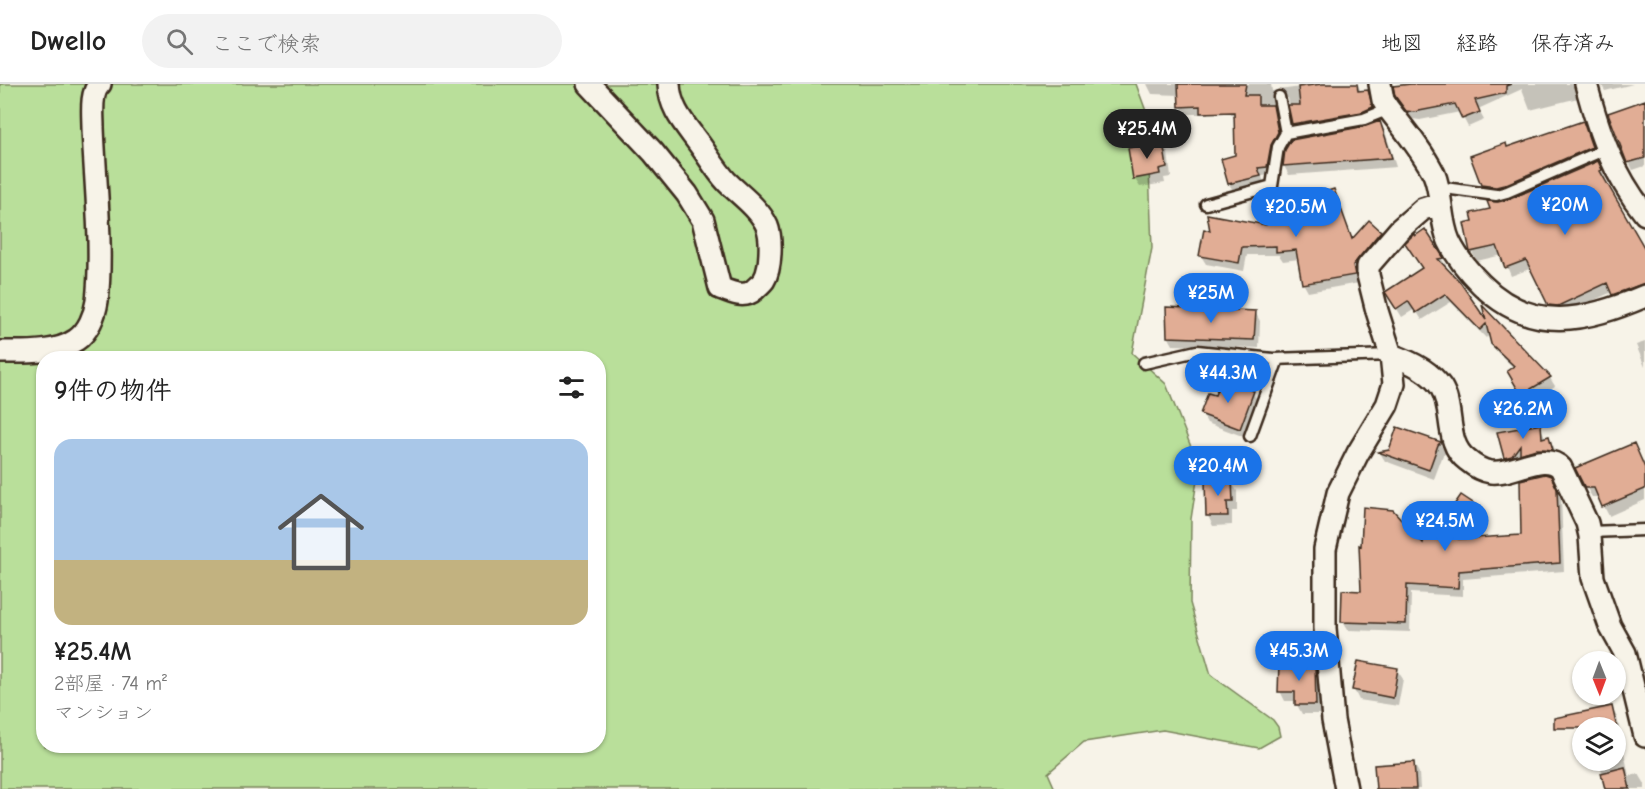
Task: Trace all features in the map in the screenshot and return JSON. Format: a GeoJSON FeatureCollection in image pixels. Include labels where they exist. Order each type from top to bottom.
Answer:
{"type":"FeatureCollection","features":[{"type":"Feature","properties":{"kind":"street"},"geometry":{"type":"LineString","coordinates":[[0,352],[31,351],[67,345],[77,340],[92,320],[97,303],[99,259],[94,92],[100,84]]}},
{"type":"Feature","properties":{"kind":"street"},"geometry":{"type":"LineString","coordinates":[[589,84],[653,152],[687,194],[703,220],[720,288],[735,295],[751,293],[765,279],[770,260],[767,225],[750,203],[711,164],[698,142],[679,119],[672,105],[669,84]]}},
{"type":"Feature","properties":{"kind":"street"},"geometry":{"type":"LineString","coordinates":[[1380,84],[1383,100],[1435,176],[1448,239],[1463,266],[1485,288],[1505,304],[1527,315],[1546,318],[1591,316],[1645,296]]}},
{"type":"Feature","properties":{"kind":"street"},"geometry":{"type":"LineString","coordinates":[[1586,84],[1612,166],[1628,194],[1645,214]]}},
{"type":"Feature","properties":{"kind":"street"},"geometry":{"type":"LineString","coordinates":[[1346,789],[1333,720],[1325,628],[1325,549],[1338,493],[1387,405],[1394,384],[1391,355],[1377,311],[1368,266],[1400,230],[1438,196]]}},
{"type":"Feature","properties":{"kind":"street"},"geometry":{"type":"LineString","coordinates":[[1391,355],[1409,361],[1430,375],[1441,387],[1456,447],[1463,457],[1476,466],[1490,472],[1505,471],[1547,460],[1556,463],[1561,468],[1589,532],[1593,578],[1597,593],[1610,626],[1625,653],[1645,736]]}},
{"type":"Feature","properties":{"kind":"lane"},"geometry":{"type":"LineString","coordinates":[[1206,204],[1272,186],[1278,147],[1286,133],[1280,97]]}},
{"type":"Feature","properties":{"kind":"lane"},"geometry":{"type":"LineString","coordinates":[[1286,133],[1364,118],[1389,109]]}},
{"type":"Feature","properties":{"kind":"lane"},"geometry":{"type":"LineString","coordinates":[[1438,196],[1496,195],[1507,192],[1606,149]]}},
{"type":"Feature","properties":{"kind":"lane"},"geometry":{"type":"LineString","coordinates":[[1144,363],[1197,351],[1278,359],[1391,355]]}},
{"type":"Feature","properties":{"kind":"lane"},"geometry":{"type":"LineString","coordinates":[[1250,436],[1278,359]]}},
{"type":"Feature","properties":{"kind":"lane"},"geometry":{"type":"LineString","coordinates":[[1589,532],[1645,530]]}},
{"type":"Feature","properties":{"kind":"green space"},"geometry":{"type":"Polygon","coordinates":[[[0,84],[1136,84],[1147,114],[1152,248],[1132,353],[1166,384],[1199,467],[1191,519],[1190,603],[1211,675],[1273,720],[1280,736],[1259,748],[1163,730],[1084,742],[1048,773],[1055,789],[0,789],[0,84]]]}},
{"type":"Feature","properties":{"kind":"building"},"geometry":{"type":"Polygon","coordinates":[[[1178,84],[1246,84],[1244,95],[1258,95],[1258,105],[1273,105],[1278,132],[1271,145],[1267,167],[1258,168],[1261,176],[1228,184],[1221,159],[1235,155],[1234,112],[1200,113],[1200,106],[1179,107],[1178,84]]]}},
{"type":"Feature","properties":{"kind":"building"},"geometry":{"type":"Polygon","coordinates":[[[1357,84],[1358,91],[1368,90],[1373,107],[1362,112],[1292,124],[1288,105],[1300,105],[1298,87],[1357,84]]]}},
{"type":"Feature","properties":{"kind":"building"},"geometry":{"type":"Polygon","coordinates":[[[1511,84],[1506,86],[1506,93],[1475,100],[1480,112],[1462,119],[1455,104],[1414,112],[1406,111],[1395,96],[1393,86],[1511,84]]]}},
{"type":"Feature","properties":{"kind":"building"},"geometry":{"type":"Polygon","coordinates":[[[1645,100],[1645,158],[1627,163],[1608,113],[1645,100]]]}},
{"type":"Feature","properties":{"kind":"building"},"geometry":{"type":"Polygon","coordinates":[[[1380,121],[1392,158],[1283,166],[1285,150],[1291,140],[1366,126],[1380,121]]]}},
{"type":"Feature","properties":{"kind":"building"},"geometry":{"type":"Polygon","coordinates":[[[1583,121],[1592,147],[1504,185],[1496,187],[1481,185],[1470,156],[1506,143],[1507,147],[1583,121]]]}},
{"type":"Feature","properties":{"kind":"building"},"geometry":{"type":"Polygon","coordinates":[[[1163,142],[1167,167],[1159,169],[1160,174],[1133,179],[1128,148],[1163,142]]]}},
{"type":"Feature","properties":{"kind":"building"},"geometry":{"type":"Polygon","coordinates":[[[1598,161],[1602,170],[1600,171],[1645,249],[1645,283],[1612,295],[1607,283],[1558,306],[1548,305],[1526,260],[1505,268],[1497,246],[1470,252],[1464,223],[1473,221],[1471,213],[1490,209],[1487,201],[1498,202],[1510,199],[1598,161]]]}},
{"type":"Feature","properties":{"kind":"building"},"geometry":{"type":"Polygon","coordinates":[[[1334,189],[1352,239],[1369,220],[1381,231],[1353,265],[1355,275],[1302,284],[1296,250],[1276,252],[1276,246],[1242,247],[1239,263],[1199,256],[1204,229],[1210,231],[1207,214],[1266,225],[1278,208],[1334,189]]]}},
{"type":"Feature","properties":{"kind":"building"},"geometry":{"type":"Polygon","coordinates":[[[1425,229],[1444,258],[1438,259],[1460,282],[1486,320],[1482,305],[1551,377],[1521,395],[1507,371],[1514,366],[1491,344],[1486,324],[1480,330],[1445,294],[1416,313],[1408,301],[1396,309],[1385,292],[1422,268],[1405,243],[1414,234],[1415,236],[1425,229]]]}},
{"type":"Feature","properties":{"kind":"building"},"geometry":{"type":"Polygon","coordinates":[[[1166,307],[1256,311],[1254,340],[1167,337],[1166,307]]]}},
{"type":"Feature","properties":{"kind":"building"},"geometry":{"type":"Polygon","coordinates":[[[1221,379],[1254,391],[1240,429],[1200,414],[1208,393],[1215,395],[1221,379]]]}},
{"type":"Feature","properties":{"kind":"building"},"geometry":{"type":"Polygon","coordinates":[[[1541,424],[1542,438],[1549,436],[1553,450],[1536,449],[1520,454],[1520,445],[1512,456],[1504,458],[1497,432],[1541,424]]]}},
{"type":"Feature","properties":{"kind":"building"},"geometry":{"type":"Polygon","coordinates":[[[1397,427],[1441,442],[1429,470],[1378,452],[1389,450],[1397,427]]]}},
{"type":"Feature","properties":{"kind":"building"},"geometry":{"type":"Polygon","coordinates":[[[1634,443],[1645,468],[1645,489],[1602,507],[1594,488],[1585,488],[1575,468],[1634,443]]]}},
{"type":"Feature","properties":{"kind":"building"},"geometry":{"type":"Polygon","coordinates":[[[1545,474],[1551,476],[1557,489],[1560,563],[1459,571],[1458,588],[1407,585],[1406,624],[1341,622],[1342,590],[1361,591],[1359,545],[1361,546],[1363,507],[1393,510],[1423,543],[1430,518],[1436,519],[1446,505],[1452,508],[1461,495],[1479,507],[1459,539],[1521,535],[1520,480],[1545,474]]]}},
{"type":"Feature","properties":{"kind":"building"},"geometry":{"type":"Polygon","coordinates":[[[1232,480],[1233,502],[1227,502],[1228,516],[1206,516],[1205,481],[1232,480]]]}},
{"type":"Feature","properties":{"kind":"building"},"geometry":{"type":"Polygon","coordinates":[[[1358,661],[1398,668],[1393,698],[1352,690],[1358,661]]]}},
{"type":"Feature","properties":{"kind":"building"},"geometry":{"type":"Polygon","coordinates":[[[1279,663],[1315,664],[1316,705],[1295,705],[1295,692],[1278,692],[1279,663]]]}},
{"type":"Feature","properties":{"kind":"building"},"geometry":{"type":"Polygon","coordinates":[[[1612,706],[1614,717],[1572,717],[1572,728],[1554,728],[1554,718],[1612,706]]]}},
{"type":"Feature","properties":{"kind":"building"},"geometry":{"type":"Polygon","coordinates":[[[1414,762],[1416,789],[1376,789],[1374,765],[1414,762]]]}},
{"type":"Feature","properties":{"kind":"building"},"geometry":{"type":"Polygon","coordinates":[[[1626,771],[1630,789],[1605,789],[1601,773],[1626,771]]]}}]}
